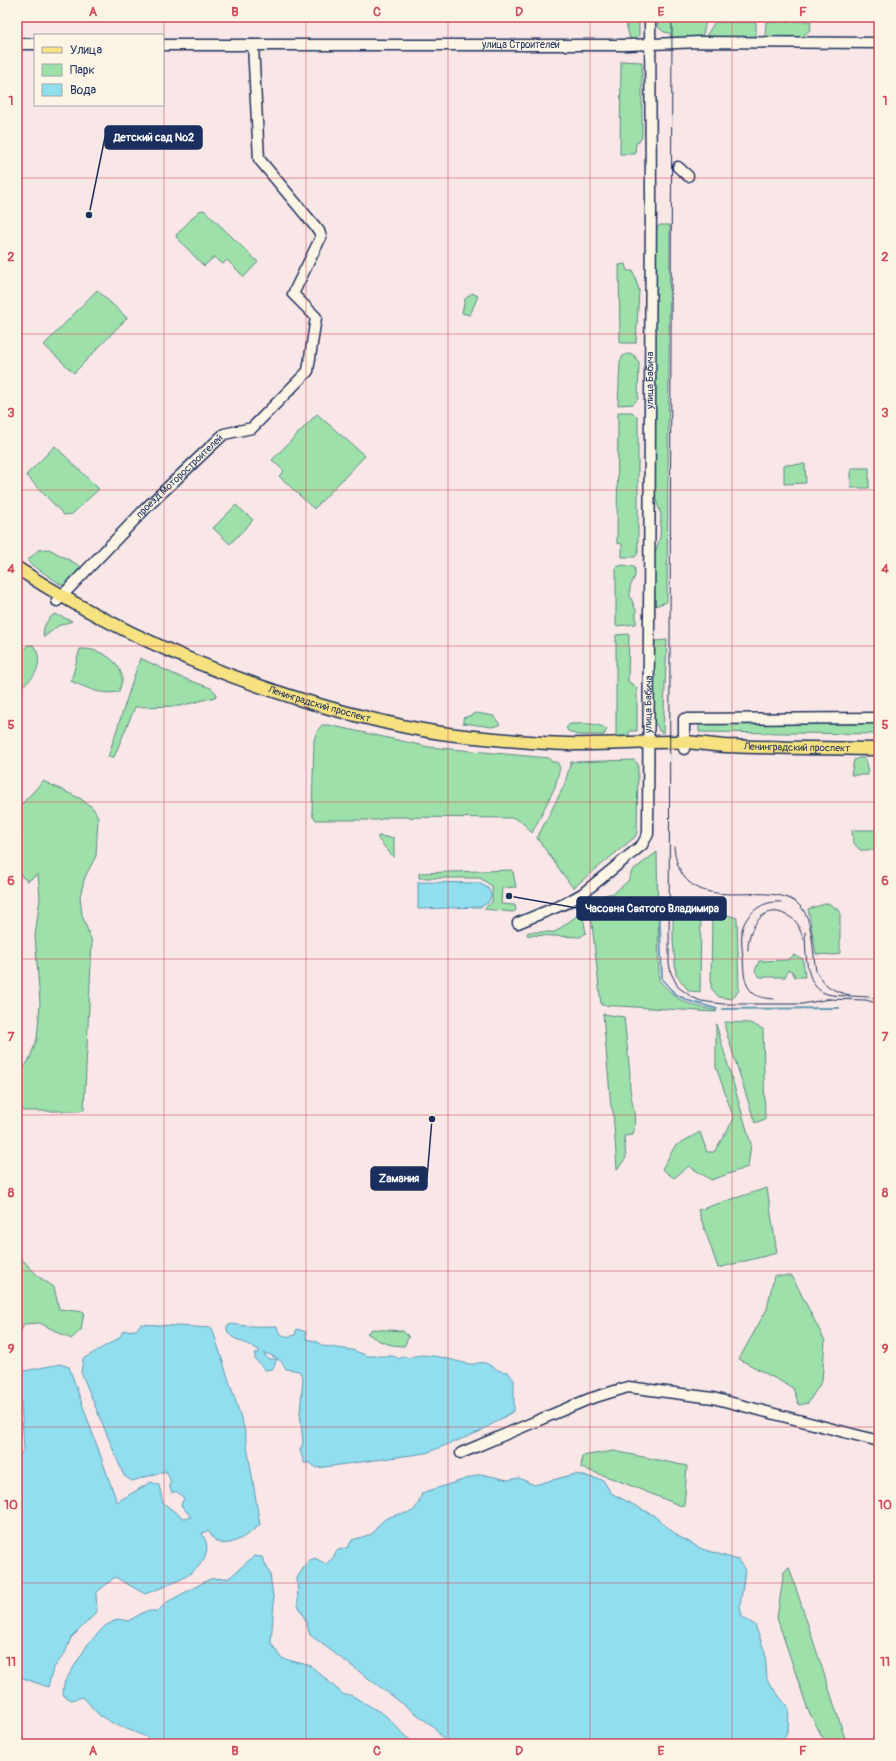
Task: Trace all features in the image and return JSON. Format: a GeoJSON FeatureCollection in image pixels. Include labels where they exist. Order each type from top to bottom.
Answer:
{"type":"FeatureCollection","features":[{"type":"Feature","properties":{"kind":"main road","name":"Ленинградский проспект"},"geometry":{"type":"LineString","coordinates":[[17,568],[59,598]]}},
{"type":"Feature","properties":{"kind":"main road","name":"Ленинградский проспект"},"geometry":{"type":"LineString","coordinates":[[17,576],[150,643],[191,661],[270,690],[401,726],[456,735],[566,744],[648,747],[725,746],[876,750]]}},
{"type":"Feature","properties":{"kind":"street","name":"улица Бабича"},"geometry":{"type":"LineString","coordinates":[[518,923],[564,904],[582,894],[640,847],[647,839],[649,830],[650,17]]}},
{"type":"Feature","properties":{"kind":"street","name":"улица Строителей"},"geometry":{"type":"LineString","coordinates":[[164,45],[650,44],[701,42],[879,43]]}},
{"type":"Feature","properties":{"kind":"street"},"geometry":{"type":"LineString","coordinates":[[17,44],[34,44]]}},
{"type":"Feature","properties":{"kind":"street","name":"проезд Моторостроителей"},"geometry":{"type":"LineString","coordinates":[[59,598],[147,507],[224,434],[252,428],[308,371],[316,317],[293,294],[321,237],[319,231],[259,159],[253,46]]}},
{"type":"Feature","properties":{"kind":"street"},"geometry":{"type":"LineString","coordinates":[[678,167],[688,176]]}},
{"type":"Feature","properties":{"kind":"street"},"geometry":{"type":"LineString","coordinates":[[684,746],[684,719],[879,718]]}},
{"type":"Feature","properties":{"kind":"street"},"geometry":{"type":"LineString","coordinates":[[461,1453],[589,1398],[628,1386],[713,1398],[879,1441]]}},
{"type":"Feature","properties":{"kind":"green space"},"geometry":{"type":"Polygon","coordinates":[[[624,17],[639,17],[639,35],[634,42],[631,42],[624,17]]]}},
{"type":"Feature","properties":{"kind":"green space"},"geometry":{"type":"Polygon","coordinates":[[[657,17],[707,17],[700,40],[671,40],[670,33],[664,32],[658,27],[657,17]]]}},
{"type":"Feature","properties":{"kind":"green space"},"geometry":{"type":"Polygon","coordinates":[[[811,21],[810,30],[801,38],[765,38],[766,22],[811,21]]]}},
{"type":"Feature","properties":{"kind":"green space"},"geometry":{"type":"Polygon","coordinates":[[[715,22],[756,22],[756,38],[704,39],[715,22]]]}},
{"type":"Feature","properties":{"kind":"green space"},"geometry":{"type":"Polygon","coordinates":[[[621,61],[642,62],[642,137],[639,142],[636,143],[635,154],[620,154],[621,61]]]}},
{"type":"Feature","properties":{"kind":"green space"},"geometry":{"type":"Polygon","coordinates":[[[204,210],[258,262],[244,277],[227,260],[223,264],[214,257],[204,266],[177,238],[176,235],[199,211],[204,210]]]}},
{"type":"Feature","properties":{"kind":"green space"},"geometry":{"type":"Polygon","coordinates":[[[660,225],[670,225],[667,602],[655,606],[653,559],[660,537],[661,515],[654,493],[655,229],[660,225]]]}},
{"type":"Feature","properties":{"kind":"green space"},"geometry":{"type":"Polygon","coordinates":[[[625,264],[627,271],[633,271],[639,290],[636,343],[620,343],[619,265],[625,264]]]}},
{"type":"Feature","properties":{"kind":"green space"},"geometry":{"type":"Polygon","coordinates":[[[97,290],[127,318],[74,373],[44,345],[97,290]]]}},
{"type":"Feature","properties":{"kind":"green space"},"geometry":{"type":"Polygon","coordinates":[[[472,293],[478,296],[470,315],[462,313],[465,299],[472,293]]]}},
{"type":"Feature","properties":{"kind":"green space"},"geometry":{"type":"Polygon","coordinates":[[[627,354],[634,355],[639,363],[638,399],[633,404],[618,405],[620,361],[623,356],[627,354]]]}},
{"type":"Feature","properties":{"kind":"green space"},"geometry":{"type":"Polygon","coordinates":[[[618,412],[632,412],[637,417],[638,421],[638,553],[635,557],[622,557],[622,544],[617,543],[618,412]]]}},
{"type":"Feature","properties":{"kind":"green space"},"geometry":{"type":"Polygon","coordinates":[[[317,414],[365,456],[314,509],[279,476],[284,471],[272,460],[317,414]]]}},
{"type":"Feature","properties":{"kind":"green space"},"geometry":{"type":"Polygon","coordinates":[[[55,446],[99,489],[72,514],[64,515],[26,475],[55,446]]]}},
{"type":"Feature","properties":{"kind":"green space"},"geometry":{"type":"Polygon","coordinates":[[[805,464],[806,483],[784,484],[784,465],[805,464]]]}},
{"type":"Feature","properties":{"kind":"green space"},"geometry":{"type":"Polygon","coordinates":[[[851,468],[869,468],[869,488],[851,488],[851,468]]]}},
{"type":"Feature","properties":{"kind":"green space"},"geometry":{"type":"Polygon","coordinates":[[[236,505],[253,520],[230,544],[213,528],[236,505]]]}},
{"type":"Feature","properties":{"kind":"green space"},"geometry":{"type":"Polygon","coordinates":[[[49,549],[80,566],[81,570],[65,587],[29,563],[28,560],[38,550],[49,549]]]}},
{"type":"Feature","properties":{"kind":"green space"},"geometry":{"type":"Polygon","coordinates":[[[623,565],[632,566],[635,568],[635,576],[630,587],[630,596],[636,610],[636,624],[616,626],[616,567],[623,565]]]}},
{"type":"Feature","properties":{"kind":"green space"},"geometry":{"type":"Polygon","coordinates":[[[55,614],[72,621],[58,626],[44,637],[44,627],[50,618],[55,614]]]}},
{"type":"Feature","properties":{"kind":"green space"},"geometry":{"type":"Polygon","coordinates":[[[629,634],[628,681],[637,688],[637,731],[629,731],[629,741],[616,742],[616,635],[629,634]]]}},
{"type":"Feature","properties":{"kind":"green space"},"geometry":{"type":"Polygon","coordinates":[[[667,640],[663,733],[659,731],[657,725],[653,724],[654,641],[667,640]]]}},
{"type":"Feature","properties":{"kind":"green space"},"geometry":{"type":"Polygon","coordinates":[[[28,645],[33,645],[39,661],[36,672],[28,682],[23,685],[17,683],[17,656],[28,645]]]}},
{"type":"Feature","properties":{"kind":"green space"},"geometry":{"type":"Polygon","coordinates":[[[80,649],[100,652],[116,664],[120,670],[122,678],[119,692],[100,692],[71,681],[80,649]]]}},
{"type":"Feature","properties":{"kind":"green space"},"geometry":{"type":"Polygon","coordinates":[[[140,658],[180,677],[211,688],[217,694],[215,697],[180,706],[135,707],[114,757],[108,757],[140,658]]]}},
{"type":"Feature","properties":{"kind":"green space"},"geometry":{"type":"Polygon","coordinates":[[[477,713],[494,716],[500,725],[492,727],[463,723],[463,718],[477,713]]]}},
{"type":"Feature","properties":{"kind":"green space"},"geometry":{"type":"Polygon","coordinates":[[[854,721],[879,722],[879,734],[699,732],[699,724],[854,721]]]}},
{"type":"Feature","properties":{"kind":"green space"},"geometry":{"type":"Polygon","coordinates":[[[570,724],[594,724],[607,729],[604,735],[577,735],[568,731],[566,728],[570,724]]]}},
{"type":"Feature","properties":{"kind":"green space"},"geometry":{"type":"Polygon","coordinates":[[[322,725],[329,725],[429,747],[549,758],[552,762],[557,762],[560,768],[555,787],[532,833],[523,823],[514,818],[389,817],[378,820],[316,820],[313,817],[312,812],[314,740],[317,731],[322,725]]]}},
{"type":"Feature","properties":{"kind":"green space"},"geometry":{"type":"Polygon","coordinates":[[[864,758],[868,775],[851,775],[854,760],[864,758]]]}},
{"type":"Feature","properties":{"kind":"green space"},"geometry":{"type":"Polygon","coordinates":[[[634,760],[638,764],[637,832],[635,837],[573,888],[537,838],[564,786],[571,762],[634,760]]]}},
{"type":"Feature","properties":{"kind":"green space"},"geometry":{"type":"Polygon","coordinates":[[[43,781],[81,799],[93,808],[98,817],[96,856],[85,877],[80,896],[82,915],[92,942],[84,1110],[79,1111],[23,1111],[17,1104],[17,1078],[29,1060],[37,1039],[40,1004],[35,936],[40,898],[38,874],[28,881],[22,877],[17,865],[17,837],[21,830],[21,805],[43,781]]]}},
{"type":"Feature","properties":{"kind":"green space"},"geometry":{"type":"Polygon","coordinates":[[[852,830],[879,830],[879,850],[860,850],[853,842],[852,830]]]}},
{"type":"Feature","properties":{"kind":"green space"},"geometry":{"type":"Polygon","coordinates":[[[378,836],[394,838],[394,858],[378,839],[378,836]]]}},
{"type":"Feature","properties":{"kind":"green space"},"geometry":{"type":"Polygon","coordinates":[[[657,852],[659,980],[678,999],[717,1011],[715,1012],[601,1005],[590,906],[604,895],[614,893],[628,881],[632,871],[657,852]]]}},
{"type":"Feature","properties":{"kind":"green space"},"geometry":{"type":"Polygon","coordinates":[[[511,870],[513,872],[516,887],[502,888],[501,904],[515,905],[516,910],[513,912],[484,909],[492,902],[492,886],[480,878],[419,878],[419,873],[511,870]]]}},
{"type":"Feature","properties":{"kind":"green space"},"geometry":{"type":"Polygon","coordinates":[[[673,903],[701,910],[700,992],[689,991],[676,975],[673,940],[673,903]]]}},
{"type":"Feature","properties":{"kind":"green space"},"geometry":{"type":"Polygon","coordinates":[[[828,903],[840,911],[840,953],[834,955],[816,954],[808,909],[828,903]]]}},
{"type":"Feature","properties":{"kind":"green space"},"geometry":{"type":"Polygon","coordinates":[[[712,910],[737,918],[739,990],[732,999],[719,997],[711,988],[712,910]]]}},
{"type":"Feature","properties":{"kind":"green space"},"geometry":{"type":"Polygon","coordinates":[[[582,912],[586,933],[580,937],[527,935],[528,932],[555,932],[582,912]]]}},
{"type":"Feature","properties":{"kind":"green space"},"geometry":{"type":"Polygon","coordinates":[[[794,955],[803,959],[805,977],[795,977],[792,971],[788,970],[785,977],[760,977],[755,971],[759,961],[788,960],[794,955]]]}},
{"type":"Feature","properties":{"kind":"green space"},"geometry":{"type":"Polygon","coordinates":[[[603,1014],[624,1017],[630,1074],[630,1089],[635,1119],[633,1135],[624,1136],[626,1158],[617,1169],[613,1111],[611,1107],[603,1014]]]}},
{"type":"Feature","properties":{"kind":"green space"},"geometry":{"type":"Polygon","coordinates":[[[725,1022],[750,1023],[763,1029],[765,1119],[755,1123],[725,1028],[725,1022]]]}},
{"type":"Feature","properties":{"kind":"green space"},"geometry":{"type":"Polygon","coordinates":[[[716,1024],[751,1144],[748,1167],[711,1180],[689,1166],[674,1178],[662,1169],[675,1146],[700,1132],[707,1152],[714,1152],[734,1119],[716,1067],[716,1024]]]}},
{"type":"Feature","properties":{"kind":"green space"},"geometry":{"type":"Polygon","coordinates":[[[767,1188],[777,1253],[718,1268],[698,1210],[767,1188]]]}},
{"type":"Feature","properties":{"kind":"green space"},"geometry":{"type":"Polygon","coordinates":[[[17,1254],[39,1277],[54,1287],[59,1309],[84,1312],[81,1330],[71,1339],[40,1323],[24,1324],[17,1340],[17,1254]]]}},
{"type":"Feature","properties":{"kind":"green space"},"geometry":{"type":"Polygon","coordinates":[[[774,1276],[792,1276],[825,1341],[822,1381],[808,1403],[799,1405],[793,1388],[739,1359],[767,1309],[774,1276]]]}},
{"type":"Feature","properties":{"kind":"green space"},"geometry":{"type":"Polygon","coordinates":[[[372,1329],[403,1331],[409,1337],[404,1346],[389,1344],[376,1339],[367,1333],[372,1329]]]}},
{"type":"Feature","properties":{"kind":"green space"},"geometry":{"type":"Polygon","coordinates":[[[614,1451],[687,1466],[684,1507],[614,1479],[581,1468],[582,1456],[614,1451]]]}},
{"type":"Feature","properties":{"kind":"green space"},"geometry":{"type":"Polygon","coordinates":[[[789,1567],[847,1744],[826,1744],[808,1710],[777,1618],[784,1572],[789,1567]]]}},
{"type":"Feature","properties":{"kind":"water"},"geometry":{"type":"Polygon","coordinates":[[[418,882],[479,883],[488,888],[491,895],[488,903],[480,907],[418,909],[418,882]]]}},
{"type":"Feature","properties":{"kind":"water"},"geometry":{"type":"Polygon","coordinates":[[[141,1324],[212,1328],[244,1427],[260,1525],[239,1539],[227,1543],[216,1541],[208,1531],[202,1533],[207,1548],[204,1558],[199,1566],[183,1578],[145,1594],[115,1577],[96,1593],[97,1612],[71,1638],[65,1653],[53,1669],[48,1687],[17,1676],[17,1459],[24,1449],[19,1372],[60,1364],[69,1367],[117,1502],[151,1482],[159,1485],[163,1503],[183,1518],[191,1517],[181,1505],[184,1498],[176,1491],[172,1493],[169,1485],[171,1482],[166,1471],[132,1481],[124,1476],[81,1372],[83,1359],[119,1338],[123,1331],[136,1330],[141,1324]]]}},
{"type":"Feature","properties":{"kind":"water"},"geometry":{"type":"Polygon","coordinates":[[[232,1324],[248,1326],[277,1326],[279,1332],[286,1336],[295,1335],[297,1329],[306,1332],[306,1339],[315,1341],[323,1346],[352,1350],[368,1356],[393,1356],[399,1359],[403,1356],[409,1358],[423,1355],[470,1364],[481,1362],[485,1363],[497,1370],[508,1372],[514,1380],[514,1411],[479,1432],[426,1453],[317,1468],[310,1463],[304,1463],[300,1450],[303,1443],[300,1413],[303,1377],[299,1371],[286,1369],[277,1358],[264,1353],[268,1359],[277,1359],[273,1369],[265,1370],[255,1359],[255,1353],[259,1353],[259,1350],[232,1337],[227,1331],[227,1326],[232,1324]]]}},
{"type":"Feature","properties":{"kind":"water"},"geometry":{"type":"Polygon","coordinates":[[[481,1474],[508,1480],[519,1478],[534,1485],[575,1474],[603,1480],[611,1493],[653,1515],[678,1536],[702,1549],[738,1560],[745,1570],[740,1606],[742,1617],[755,1625],[765,1652],[767,1680],[789,1709],[788,1729],[782,1744],[453,1744],[443,1739],[434,1727],[310,1635],[305,1619],[298,1605],[297,1578],[308,1561],[315,1558],[326,1564],[333,1558],[336,1551],[348,1547],[352,1540],[372,1534],[387,1518],[413,1510],[416,1507],[422,1493],[481,1474]]]}},
{"type":"Feature","properties":{"kind":"water"},"geometry":{"type":"Polygon","coordinates":[[[254,1556],[262,1557],[270,1574],[274,1603],[271,1643],[281,1658],[311,1666],[344,1695],[351,1695],[385,1715],[407,1738],[419,1744],[150,1744],[147,1737],[114,1724],[99,1715],[83,1697],[71,1700],[63,1695],[64,1683],[88,1644],[105,1626],[118,1619],[128,1621],[146,1611],[158,1611],[167,1602],[210,1579],[229,1578],[254,1556]]]}},
{"type":"Feature","properties":{"kind":"waterway"},"geometry":{"type":"LineString","coordinates":[[659,903],[662,979],[675,994],[689,1001],[717,1009]]}},
{"type":"Feature","properties":{"kind":"waterway"},"geometry":{"type":"LineString","coordinates":[[723,1009],[839,1008]]}},
{"type":"Feature","properties":{"kind":"tram line"},"geometry":{"type":"LineString","coordinates":[[672,17],[669,963],[671,973],[678,987],[692,997],[701,1001],[723,1004],[802,1004],[830,999]]}},
{"type":"Feature","properties":{"kind":"tram line"},"geometry":{"type":"LineString","coordinates":[[674,847],[681,872],[694,886],[712,892],[773,895],[791,899],[804,911],[807,917],[811,932],[816,971],[822,981],[830,988],[850,995]]}},
{"type":"Feature","properties":{"kind":"tram line"},"geometry":{"type":"LineString","coordinates":[[774,999],[758,996],[747,986],[744,972],[742,930],[747,918],[756,909],[768,903],[781,902]]}},
{"type":"Feature","properties":{"kind":"tram line"},"geometry":{"type":"LineString","coordinates":[[748,950],[750,934],[758,920],[770,912],[778,912],[793,919],[798,925],[804,940]]}},
{"type":"Feature","properties":{"kind":"tram line"},"geometry":{"type":"LineString","coordinates":[[805,932],[808,970],[816,987],[823,992],[832,995],[879,999]]}},
{"type":"Feature","properties":{"kind":"tram line"},"geometry":{"type":"LineString","coordinates":[[826,999],[866,1000],[879,1004]]}},
{"type":"Feature","properties":{"kind":"place","name":"Детский сад №2"},"geometry":{"type":"Point","coordinates":[89,215]}},
{"type":"Feature","properties":{"kind":"place","name":"Часовня Святого Владимира"},"geometry":{"type":"Point","coordinates":[509,896]}},
{"type":"Feature","properties":{"kind":"place","name":"Zамания"},"geometry":{"type":"Point","coordinates":[432,1119]}}]}
